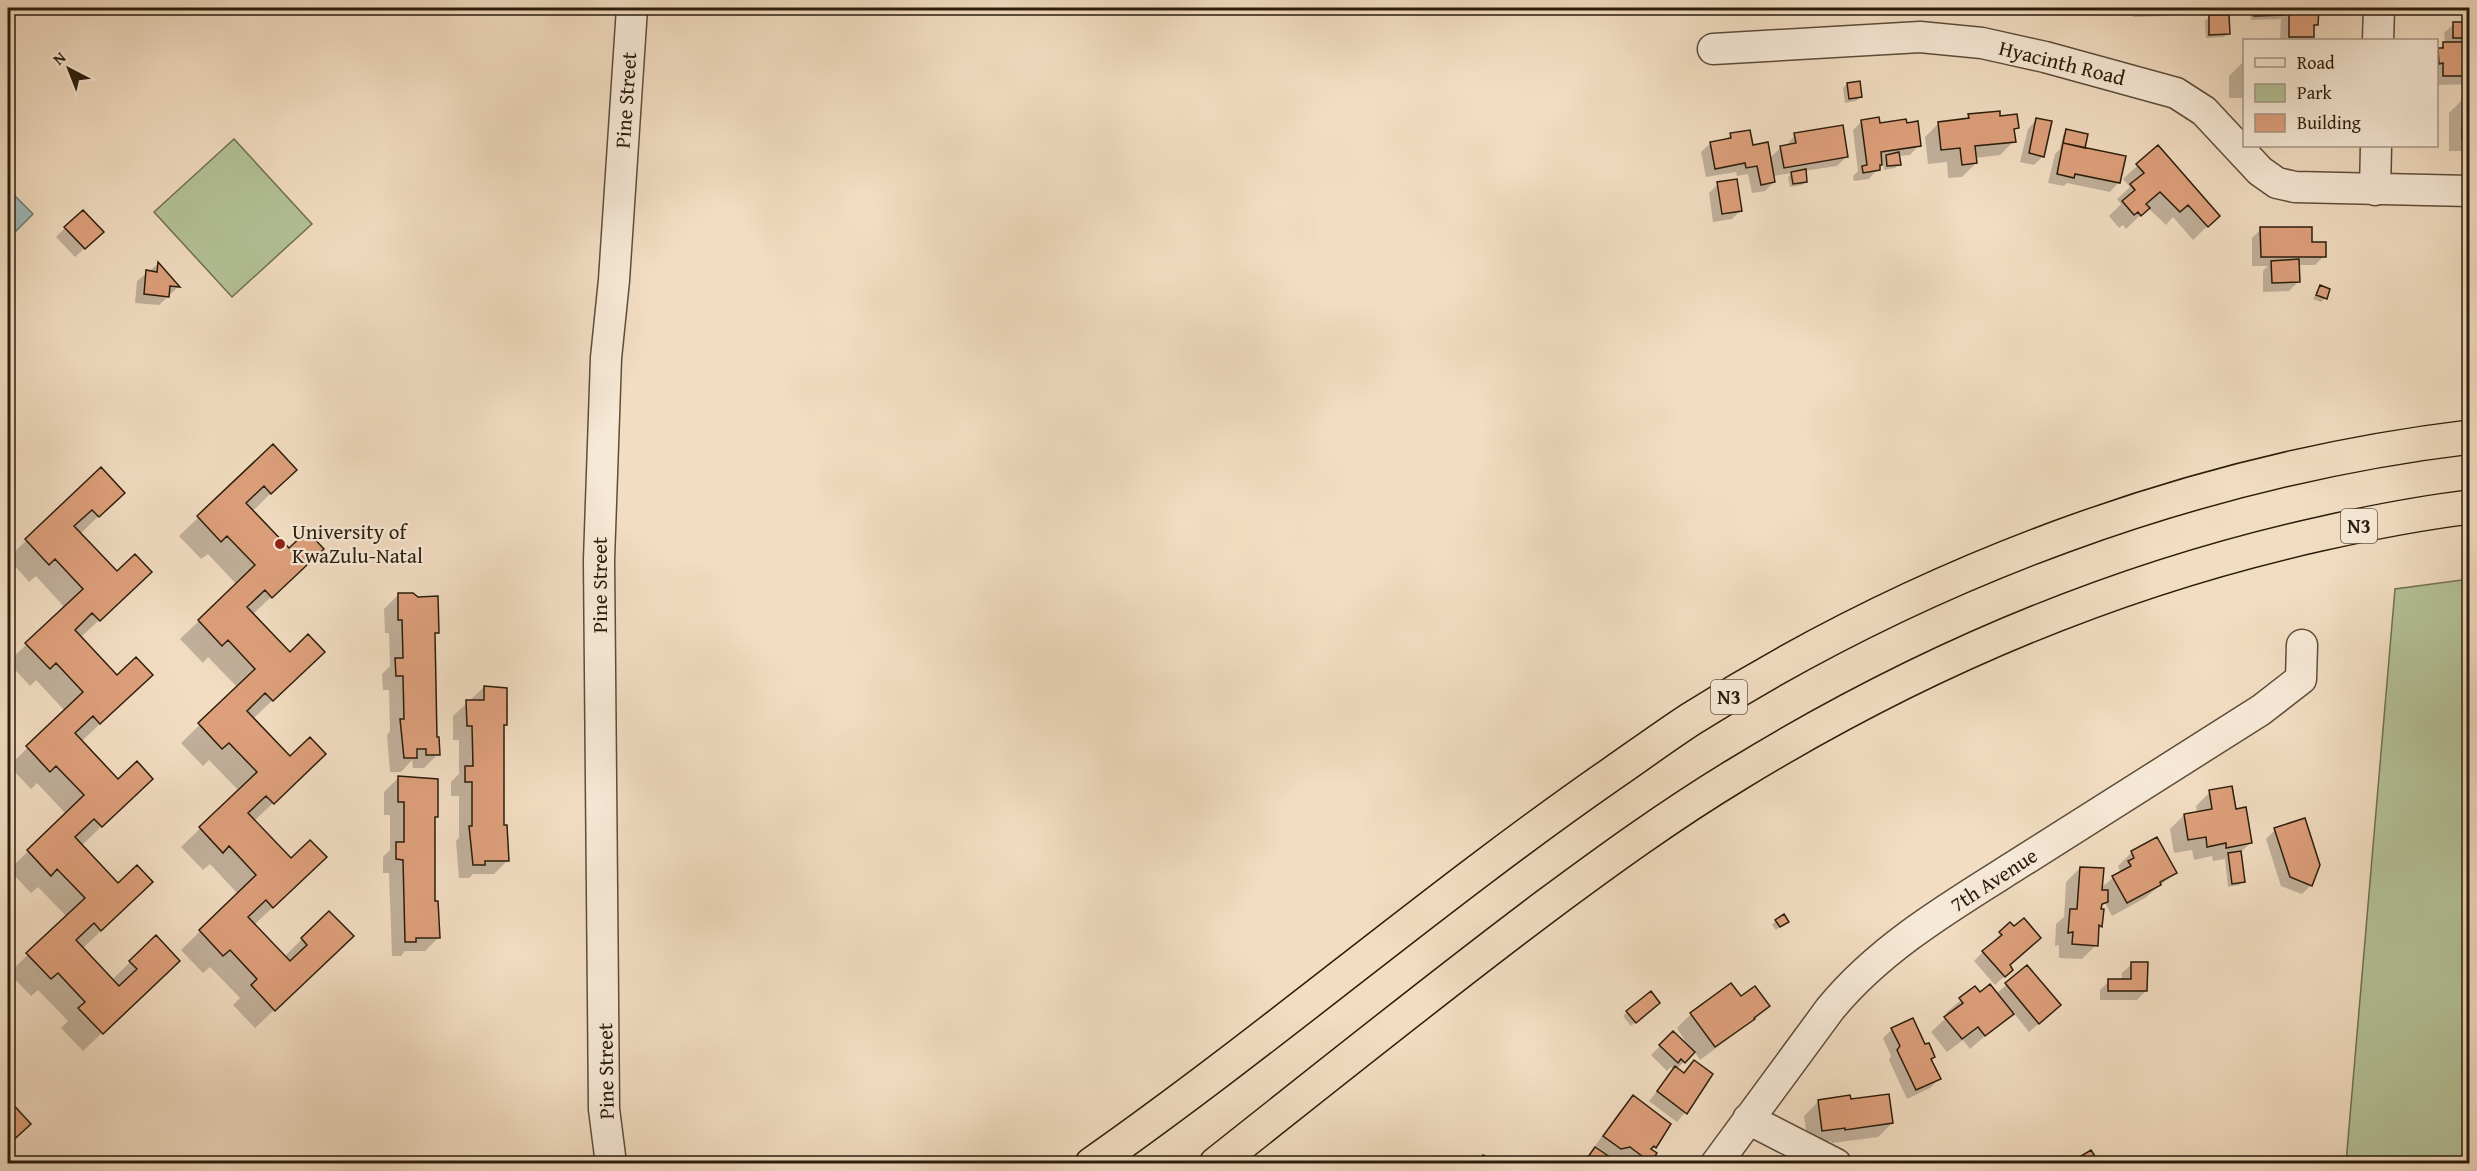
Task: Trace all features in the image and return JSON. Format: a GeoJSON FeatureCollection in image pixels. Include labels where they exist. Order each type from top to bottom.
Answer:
{"type":"FeatureCollection","features":[{"type":"Feature","properties":{"kind":"highway","name":"N3"},"geometry":{"type":"LineString","coordinates":[[1092,1164],[1166,1112],[1429,907],[1557,812],[1690,720],[1778,668],[1875,616],[1971,573],[2152,506],[2235,482],[2332,460],[2427,442],[2469,437]]}},
{"type":"Feature","properties":{"kind":"highway","name":"N3"},"geometry":{"type":"LineString","coordinates":[[1216,1164],[1495,945],[1616,855],[1734,776],[1834,717],[1991,641],[2103,596],[2249,550],[2350,528],[2469,507]]}},
{"type":"Feature","properties":{"kind":"street","name":"Pine Street"},"geometry":{"type":"LineString","coordinates":[[611,1164],[604,1109],[599,560],[606,358],[614,280],[632,8]]}},
{"type":"Feature","properties":{"kind":"street"},"geometry":{"type":"LineString","coordinates":[[2378,39],[2379,8]]}},
{"type":"Feature","properties":{"kind":"street","name":"Hyacinth Road"},"geometry":{"type":"LineString","coordinates":[[1713,49],[1920,37],[1982,43],[2045,57],[2176,93],[2204,111],[2260,171],[2277,183],[2295,188],[2469,191]]}},
{"type":"Feature","properties":{"kind":"street"},"geometry":{"type":"LineString","coordinates":[[2375,190],[2376,147]]}},
{"type":"Feature","properties":{"kind":"street","name":"7th Avenue"},"geometry":{"type":"LineString","coordinates":[[1716,1164],[1850,984],[1947,909],[2261,710],[2301,679],[2302,645]]}},
{"type":"Feature","properties":{"kind":"street"},"geometry":{"type":"LineString","coordinates":[[1748,1119],[1836,1164]]}},
{"type":"Feature","properties":{"kind":"green space"},"geometry":{"type":"Polygon","coordinates":[[[234,139],[312,224],[232,297],[154,212],[234,139]]]}},
{"type":"Feature","properties":{"kind":"green space"},"geometry":{"type":"Polygon","coordinates":[[[2469,579],[2469,1163],[2346,1163],[2395,589],[2469,579]]]}},
{"type":"Feature","properties":{"kind":"water"},"geometry":{"type":"Polygon","coordinates":[[[8,189],[33,214],[8,239],[8,189]]]}},
{"type":"Feature","properties":{"kind":"building"},"geometry":{"type":"Polygon","coordinates":[[[2254,8],[2286,8],[2286,15],[2254,16],[2254,8]]]}},
{"type":"Feature","properties":{"kind":"building"},"geometry":{"type":"Polygon","coordinates":[[[2289,8],[2319,8],[2318,25],[2314,25],[2314,37],[2289,37],[2289,8]]]}},
{"type":"Feature","properties":{"kind":"building"},"geometry":{"type":"Polygon","coordinates":[[[2209,15],[2229,15],[2230,34],[2209,35],[2209,15]]]}},
{"type":"Feature","properties":{"kind":"building"},"geometry":{"type":"Polygon","coordinates":[[[2453,22],[2470,22],[2470,38],[2453,38],[2453,22]]]}},
{"type":"Feature","properties":{"kind":"building"},"geometry":{"type":"Polygon","coordinates":[[[2443,42],[2469,42],[2470,76],[2443,76],[2443,63],[2439,64],[2438,48],[2443,48],[2443,42]]]}},
{"type":"Feature","properties":{"kind":"building"},"geometry":{"type":"Polygon","coordinates":[[[1860,81],[1862,97],[1849,99],[1847,83],[1860,81]]]}},
{"type":"Feature","properties":{"kind":"building"},"geometry":{"type":"Polygon","coordinates":[[[2463,98],[2470,98],[2470,138],[2462,138],[2463,98]]]}},
{"type":"Feature","properties":{"kind":"building"},"geometry":{"type":"Polygon","coordinates":[[[2000,111],[2000,116],[2017,114],[2019,128],[2014,129],[2016,142],[1975,146],[1977,163],[1962,165],[1960,148],[1941,150],[1938,122],[1969,118],[1968,114],[2000,111]]]}},
{"type":"Feature","properties":{"kind":"building"},"geometry":{"type":"Polygon","coordinates":[[[1879,117],[1880,123],[1906,119],[1907,123],[1918,121],[1921,146],[1881,152],[1880,170],[1863,173],[1862,166],[1867,165],[1861,120],[1879,117]]]}},
{"type":"Feature","properties":{"kind":"building"},"geometry":{"type":"Polygon","coordinates":[[[2036,118],[2052,121],[2044,157],[2029,153],[2036,118]]]}},
{"type":"Feature","properties":{"kind":"building"},"geometry":{"type":"Polygon","coordinates":[[[1843,125],[1848,157],[1784,168],[1780,146],[1796,143],[1794,133],[1843,125]]]}},
{"type":"Feature","properties":{"kind":"building"},"geometry":{"type":"Polygon","coordinates":[[[2066,129],[2088,134],[2085,148],[2063,143],[2066,129]]]}},
{"type":"Feature","properties":{"kind":"building"},"geometry":{"type":"Polygon","coordinates":[[[1750,130],[1753,145],[1768,142],[1775,182],[1761,185],[1757,166],[1746,168],[1745,163],[1715,169],[1710,142],[1731,138],[1730,133],[1750,130]]]}},
{"type":"Feature","properties":{"kind":"building"},"geometry":{"type":"Polygon","coordinates":[[[2063,143],[2126,156],[2120,183],[2075,174],[2074,178],[2057,174],[2063,143]]]}},
{"type":"Feature","properties":{"kind":"building"},"geometry":{"type":"Polygon","coordinates":[[[2158,145],[2220,216],[2208,227],[2188,205],[2180,212],[2160,192],[2146,204],[2150,208],[2141,216],[2138,212],[2134,215],[2122,201],[2135,190],[2130,184],[2144,173],[2136,164],[2158,145]]]}},
{"type":"Feature","properties":{"kind":"building"},"geometry":{"type":"Polygon","coordinates":[[[1899,152],[1901,165],[1887,166],[1886,155],[1899,152]]]}},
{"type":"Feature","properties":{"kind":"building"},"geometry":{"type":"Polygon","coordinates":[[[1806,169],[1807,182],[1793,184],[1791,172],[1806,169]]]}},
{"type":"Feature","properties":{"kind":"building"},"geometry":{"type":"Polygon","coordinates":[[[1737,179],[1742,211],[1722,214],[1717,182],[1737,179]]]}},
{"type":"Feature","properties":{"kind":"building"},"geometry":{"type":"Polygon","coordinates":[[[83,210],[104,232],[85,249],[64,227],[83,210]]]}},
{"type":"Feature","properties":{"kind":"building"},"geometry":{"type":"Polygon","coordinates":[[[2260,227],[2312,227],[2312,242],[2326,242],[2326,257],[2261,257],[2260,227]]]}},
{"type":"Feature","properties":{"kind":"building"},"geometry":{"type":"Polygon","coordinates":[[[2299,259],[2300,282],[2272,283],[2271,261],[2299,259]]]}},
{"type":"Feature","properties":{"kind":"building"},"geometry":{"type":"Polygon","coordinates":[[[158,262],[180,287],[170,286],[169,297],[144,294],[146,270],[157,272],[158,262]]]}},
{"type":"Feature","properties":{"kind":"building"},"geometry":{"type":"Polygon","coordinates":[[[2320,285],[2330,289],[2327,299],[2316,295],[2320,285]]]}},
{"type":"Feature","properties":{"kind":"building"},"geometry":{"type":"Polygon","coordinates":[[[273,444],[297,470],[271,494],[264,486],[246,503],[289,548],[307,531],[324,549],[272,598],[265,590],[247,607],[290,652],[308,634],[325,652],[273,701],[265,693],[247,711],[290,756],[310,737],[326,754],[274,804],[266,796],[248,813],[291,858],[310,840],[327,857],[273,908],[266,900],[248,917],[290,961],[307,945],[301,938],[329,911],[354,936],[275,1011],[251,985],[257,979],[230,950],[223,956],[199,930],[256,875],[229,846],[223,853],[199,827],[257,772],[229,743],[222,749],[198,723],[255,669],[228,640],[222,646],[198,620],[255,565],[227,536],[221,542],[197,516],[273,444]]]}},
{"type":"Feature","properties":{"kind":"building"},"geometry":{"type":"Polygon","coordinates":[[[101,467],[125,493],[99,517],[92,510],[74,526],[117,571],[135,554],[152,572],[100,621],[92,613],[75,630],[117,675],[136,657],[153,675],[100,724],[93,716],[75,733],[118,779],[137,761],[153,779],[102,827],[94,819],[75,837],[118,883],[137,865],[153,882],[101,931],[94,923],[76,940],[119,986],[137,969],[129,961],[156,935],[180,961],[103,1034],[78,1008],[85,1002],[58,973],[51,979],[26,953],[85,898],[57,869],[51,876],[27,850],[84,795],[56,766],[50,772],[26,746],[83,692],[56,663],[50,669],[25,643],[83,589],[55,559],[49,565],[25,539],[101,467]]]}},
{"type":"Feature","properties":{"kind":"building"},"geometry":{"type":"Polygon","coordinates":[[[398,593],[413,593],[418,597],[438,596],[439,633],[435,633],[437,737],[439,737],[440,755],[426,755],[426,749],[417,749],[417,758],[404,758],[400,719],[404,719],[403,676],[396,676],[395,658],[403,658],[402,620],[398,620],[398,593]]]}},
{"type":"Feature","properties":{"kind":"building"},"geometry":{"type":"Polygon","coordinates":[[[484,686],[507,688],[507,725],[504,725],[504,825],[507,825],[509,861],[485,861],[485,865],[473,865],[469,826],[472,826],[472,782],[465,782],[465,766],[473,766],[472,726],[467,726],[466,700],[484,700],[484,686]]]}},
{"type":"Feature","properties":{"kind":"building"},"geometry":{"type":"Polygon","coordinates":[[[398,776],[438,779],[438,817],[435,817],[435,901],[438,901],[440,938],[416,938],[416,942],[405,942],[403,860],[396,859],[396,842],[404,842],[404,802],[398,802],[398,776]]]}},
{"type":"Feature","properties":{"kind":"building"},"geometry":{"type":"Polygon","coordinates":[[[2232,786],[2236,809],[2246,807],[2252,843],[2226,848],[2226,843],[2207,847],[2206,837],[2188,840],[2184,814],[2212,809],[2209,790],[2232,786]]]}},
{"type":"Feature","properties":{"kind":"building"},"geometry":{"type":"Polygon","coordinates":[[[2305,818],[2320,865],[2312,886],[2290,877],[2274,828],[2305,818]]]}},
{"type":"Feature","properties":{"kind":"building"},"geometry":{"type":"Polygon","coordinates":[[[2157,837],[2177,873],[2160,882],[2161,885],[2127,903],[2112,876],[2131,866],[2128,861],[2134,858],[2131,851],[2157,837]]]}},
{"type":"Feature","properties":{"kind":"building"},"geometry":{"type":"Polygon","coordinates":[[[2241,851],[2245,882],[2232,884],[2228,853],[2241,851]]]}},
{"type":"Feature","properties":{"kind":"building"},"geometry":{"type":"Polygon","coordinates":[[[2080,867],[2104,868],[2102,890],[2108,890],[2108,902],[2102,904],[2101,909],[2104,909],[2102,927],[2099,925],[2098,946],[2072,944],[2073,932],[2068,933],[2070,909],[2077,909],[2080,867]]]}},
{"type":"Feature","properties":{"kind":"building"},"geometry":{"type":"Polygon","coordinates":[[[1784,914],[1789,922],[1780,927],[1775,920],[1784,914]]]}},
{"type":"Feature","properties":{"kind":"building"},"geometry":{"type":"Polygon","coordinates":[[[2024,918],[2041,938],[2010,965],[2013,970],[2005,977],[1982,951],[2002,935],[1999,932],[2010,922],[2014,926],[2024,918]]]}},
{"type":"Feature","properties":{"kind":"building"},"geometry":{"type":"Polygon","coordinates":[[[2131,962],[2148,962],[2147,991],[2108,991],[2108,979],[2131,979],[2131,962]]]}},
{"type":"Feature","properties":{"kind":"building"},"geometry":{"type":"Polygon","coordinates":[[[2027,965],[2061,1005],[2039,1024],[2005,983],[2027,965]]]}},
{"type":"Feature","properties":{"kind":"building"},"geometry":{"type":"Polygon","coordinates":[[[1731,983],[1741,996],[1755,986],[1770,1006],[1715,1047],[1690,1013],[1731,983]]]}},
{"type":"Feature","properties":{"kind":"building"},"geometry":{"type":"Polygon","coordinates":[[[1990,984],[2014,1014],[1985,1036],[1978,1027],[1962,1039],[1944,1017],[1963,1003],[1959,998],[1975,986],[1980,992],[1990,984]]]}},
{"type":"Feature","properties":{"kind":"building"},"geometry":{"type":"Polygon","coordinates":[[[1651,991],[1660,1003],[1636,1023],[1626,1011],[1651,991]]]}},
{"type":"Feature","properties":{"kind":"building"},"geometry":{"type":"Polygon","coordinates":[[[1913,1018],[1925,1044],[1929,1043],[1935,1057],[1931,1059],[1941,1079],[1916,1090],[1897,1050],[1900,1046],[1891,1028],[1913,1018]]]}},
{"type":"Feature","properties":{"kind":"building"},"geometry":{"type":"Polygon","coordinates":[[[1673,1031],[1695,1052],[1685,1063],[1681,1059],[1678,1063],[1659,1045],[1673,1031]]]}},
{"type":"Feature","properties":{"kind":"building"},"geometry":{"type":"Polygon","coordinates":[[[1694,1060],[1713,1074],[1687,1114],[1657,1091],[1675,1066],[1684,1073],[1694,1060]]]}},
{"type":"Feature","properties":{"kind":"building"},"geometry":{"type":"Polygon","coordinates":[[[1889,1094],[1893,1123],[1822,1131],[1818,1100],[1850,1095],[1851,1099],[1889,1094]]]}},
{"type":"Feature","properties":{"kind":"building"},"geometry":{"type":"Polygon","coordinates":[[[1633,1095],[1671,1124],[1656,1148],[1654,1146],[1651,1149],[1657,1153],[1651,1163],[1630,1147],[1621,1149],[1603,1136],[1633,1095]]]}},
{"type":"Feature","properties":{"kind":"building"},"geometry":{"type":"Polygon","coordinates":[[[8,1099],[31,1124],[8,1145],[8,1099]]]}},
{"type":"Feature","properties":{"kind":"building"},"geometry":{"type":"Polygon","coordinates":[[[1595,1147],[1619,1163],[1583,1164],[1595,1147]]]}},
{"type":"Feature","properties":{"kind":"building"},"geometry":{"type":"Polygon","coordinates":[[[2091,1150],[2096,1158],[2085,1164],[2081,1156],[2091,1150]]]}},
{"type":"Feature","properties":{"kind":"building"},"geometry":{"type":"Polygon","coordinates":[[[1483,1155],[1500,1164],[1479,1164],[1483,1155]]]}},
{"type":"Feature","properties":{"kind":"place","name":"University of KwaZulu-Natal"},"geometry":{"type":"Point","coordinates":[280,544]}}]}
